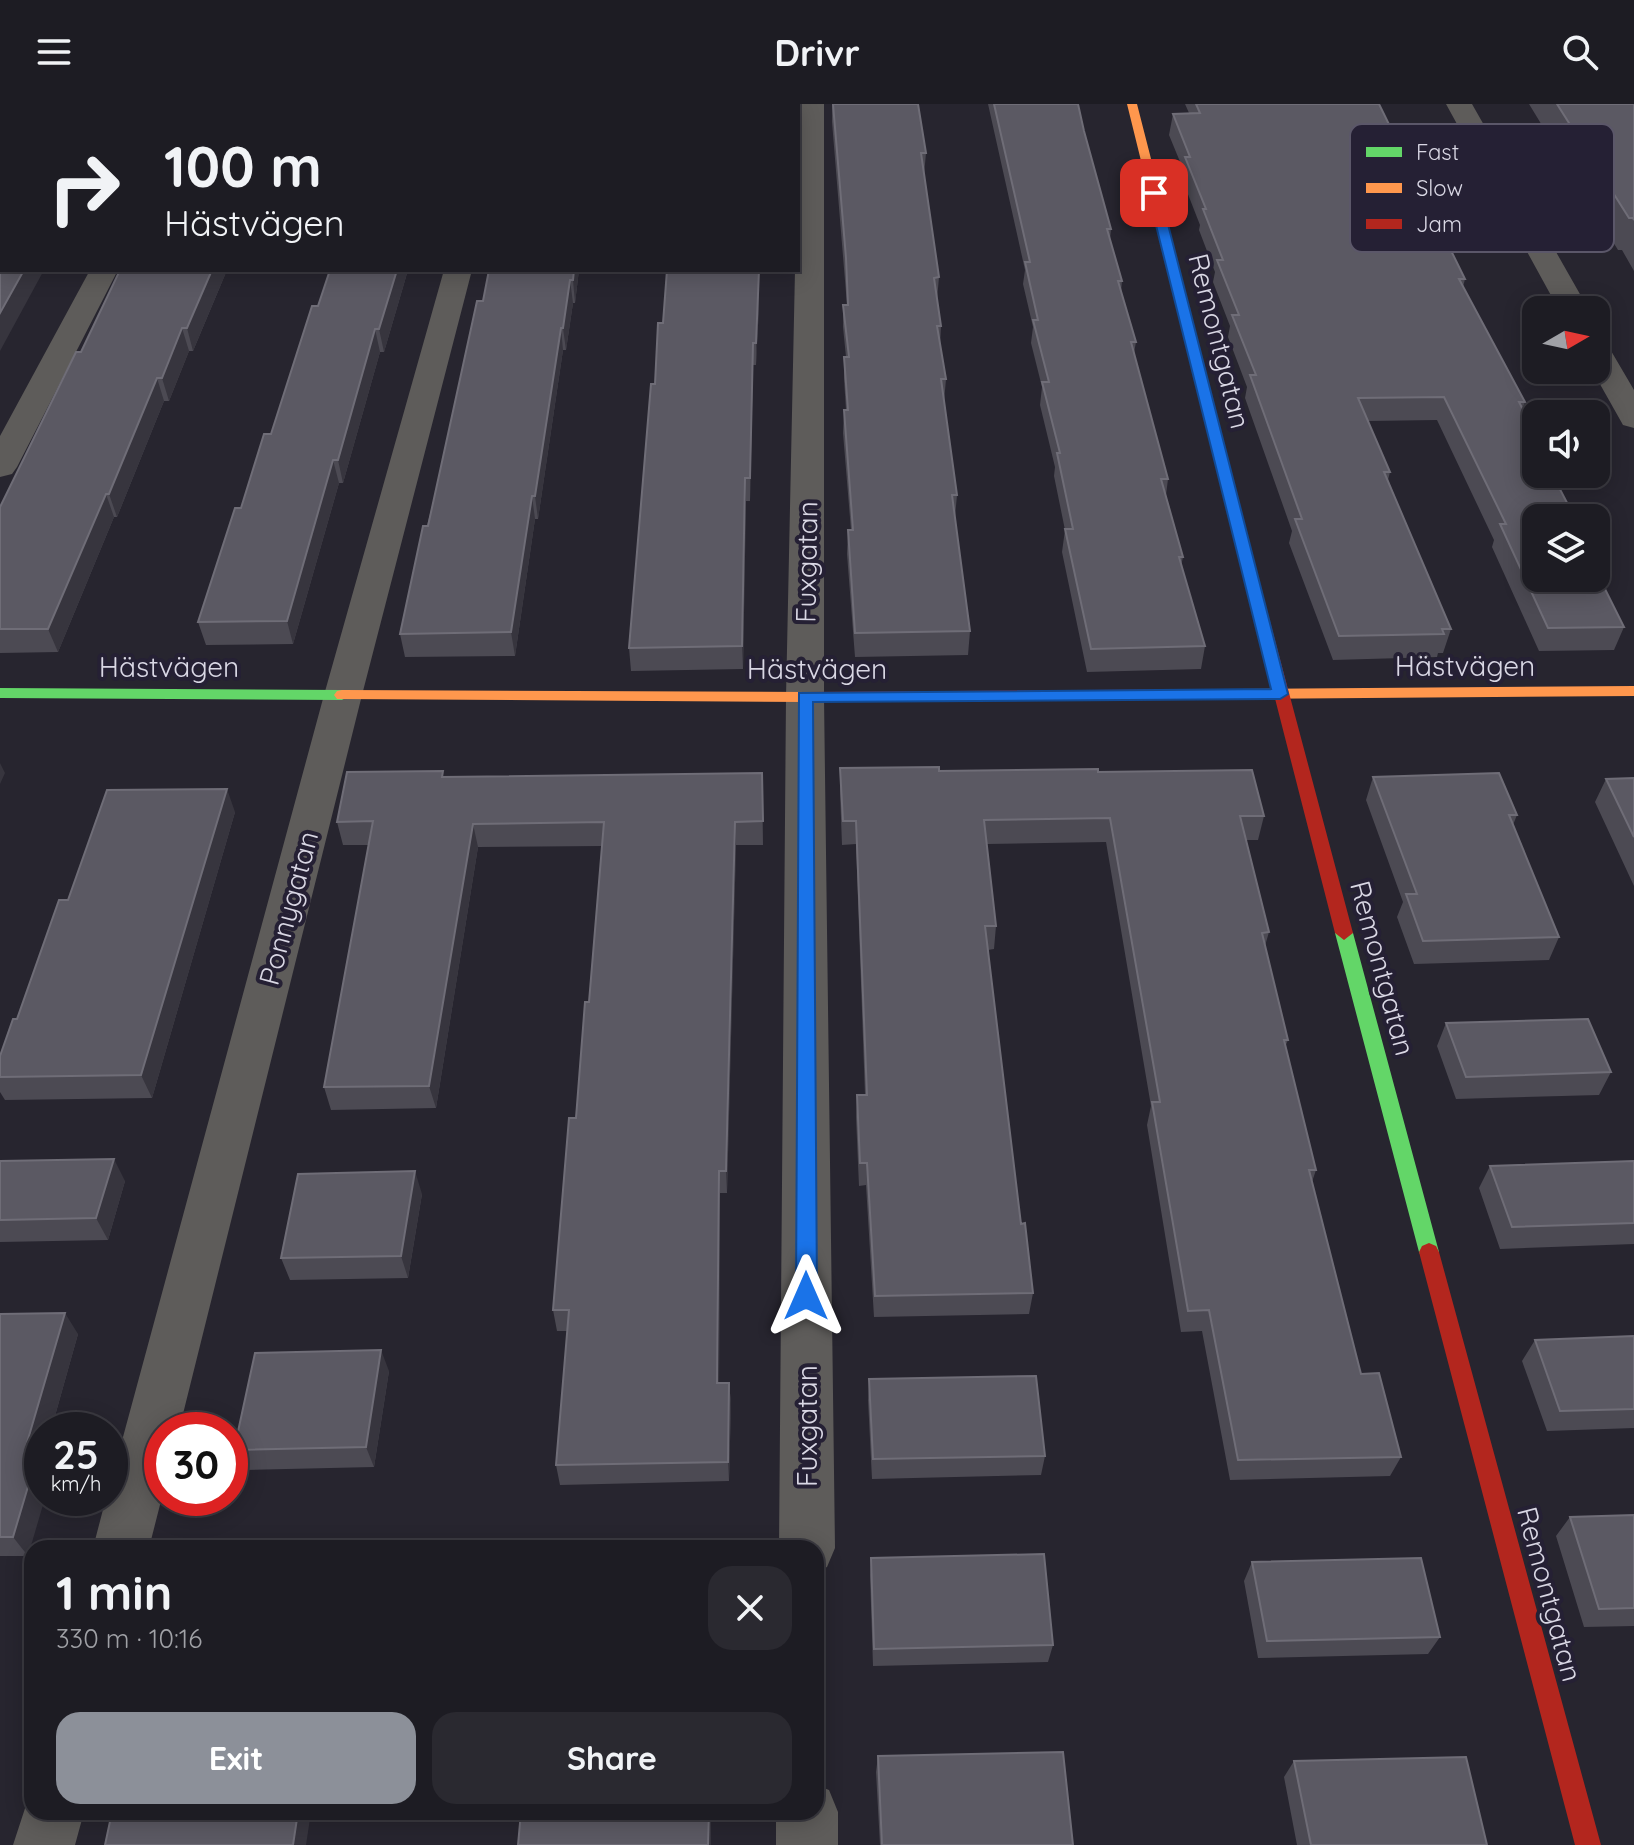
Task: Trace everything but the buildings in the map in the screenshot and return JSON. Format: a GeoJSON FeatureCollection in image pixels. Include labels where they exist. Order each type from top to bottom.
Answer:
{"type":"FeatureCollection","features":[{"type":"Feature","properties":{"kind":"street","name":"Fuxgatan"},"geometry":{"type":"LineString","coordinates":[[807,1540],[805,697],[811,104]]}},
{"type":"Feature","properties":{"kind":"street","name":"Remontgatan"},"geometry":{"type":"LineString","coordinates":[[1132,104],[1280,694],[1588,1845]]}},
{"type":"Feature","properties":{"kind":"street"},"geometry":{"type":"LineString","coordinates":[[1459,104],[1470,124]]}},
{"type":"Feature","properties":{"kind":"street"},"geometry":{"type":"LineString","coordinates":[[1542,252],[1566,296]]}},
{"type":"Feature","properties":{"kind":"street"},"geometry":{"type":"LineString","coordinates":[[0,467],[103,272]]}},
{"type":"Feature","properties":{"kind":"street","name":"Ponnygatan"},"geometry":{"type":"LineString","coordinates":[[123,1540],[343,695],[457,272]]}},
{"type":"Feature","properties":{"kind":"street"},"geometry":{"type":"LineString","coordinates":[[1610,375],[1634,418]]}},
{"type":"Feature","properties":{"kind":"street","name":"Hästvägen"},"geometry":{"type":"LineString","coordinates":[[0,693],[805,697],[1634,691]]}},
{"type":"Feature","properties":{"kind":"street"},"geometry":{"type":"LineString","coordinates":[[44,1845],[51,1820]]}},
{"type":"Feature","properties":{"kind":"street"},"geometry":{"type":"LineString","coordinates":[[807,1820],[807,1845]]}},
{"type":"Feature","properties":{"kind":"traffic: fast"},"geometry":{"type":"LineString","coordinates":[[0,693],[342,695]]}},
{"type":"Feature","properties":{"kind":"traffic: fast"},"geometry":{"type":"LineString","coordinates":[[1344,933],[1429,1252]]}},
{"type":"Feature","properties":{"kind":"traffic: slow"},"geometry":{"type":"LineString","coordinates":[[1132,104],[1245,554]]}},
{"type":"Feature","properties":{"kind":"traffic: slow"},"geometry":{"type":"LineString","coordinates":[[1239,694],[1634,691]]}},
{"type":"Feature","properties":{"kind":"traffic: slow"},"geometry":{"type":"LineString","coordinates":[[342,695],[807,697]]}},
{"type":"Feature","properties":{"kind":"traffic: jam"},"geometry":{"type":"LineString","coordinates":[[1245,554],[1344,933]]}},
{"type":"Feature","properties":{"kind":"traffic: jam"},"geometry":{"type":"LineString","coordinates":[[807,697],[1239,694]]}},
{"type":"Feature","properties":{"kind":"traffic: jam"},"geometry":{"type":"LineString","coordinates":[[1429,1252],[1588,1845]]}},
{"type":"Feature","properties":{"kind":"route"},"geometry":{"type":"LineString","coordinates":[[806,1296],[805,697],[1280,694],[1154,193]]}}]}
